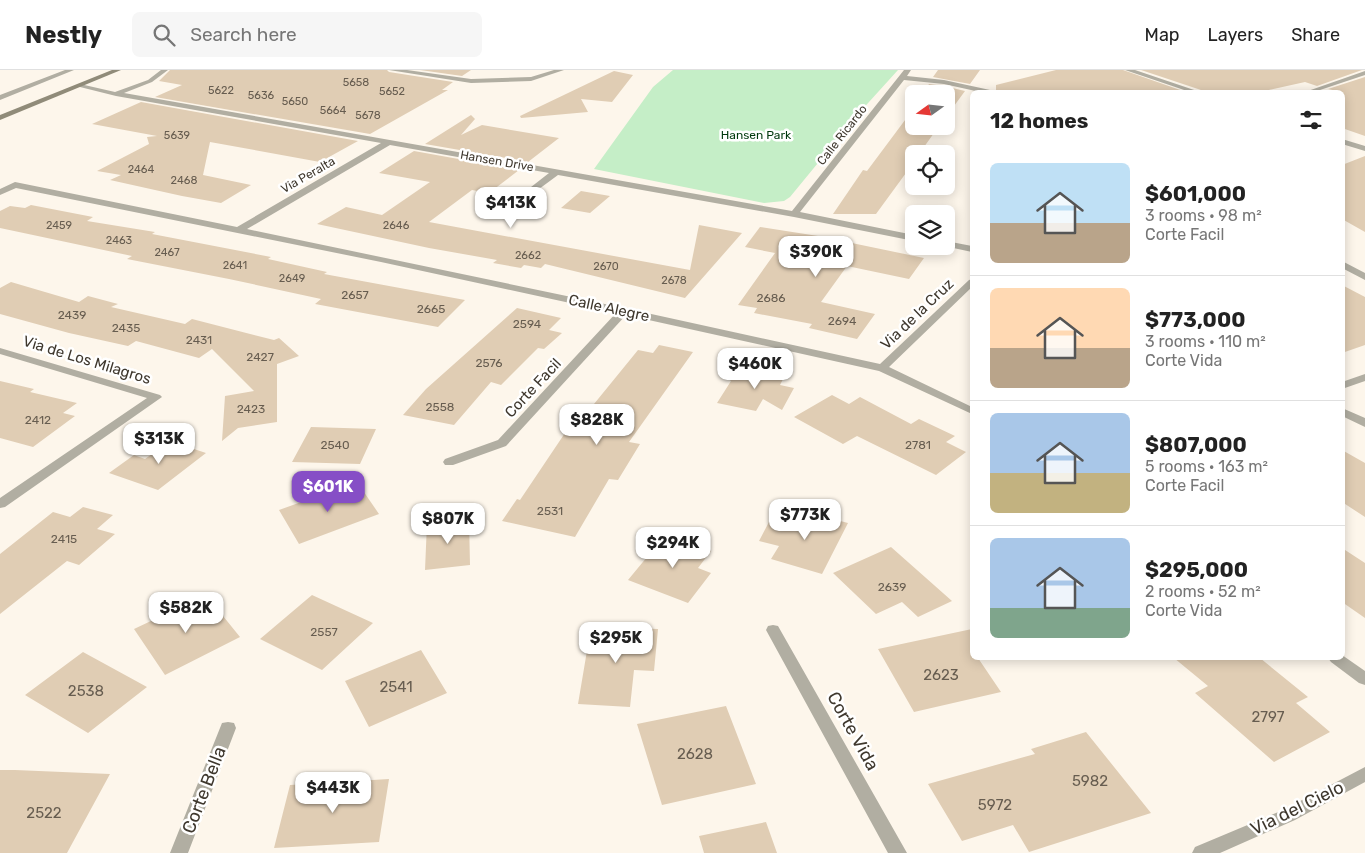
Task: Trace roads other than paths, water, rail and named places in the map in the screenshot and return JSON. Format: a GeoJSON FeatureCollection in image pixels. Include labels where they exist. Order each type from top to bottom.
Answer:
{"type":"FeatureCollection","features":[{"type":"Feature","properties":{"kind":"main road"},"geometry":{"type":"LineString","coordinates":[[0,118],[118,70]]}},
{"type":"Feature","properties":{"kind":"street"},"geometry":{"type":"LineString","coordinates":[[0,98],[71,70]]}},
{"type":"Feature","properties":{"kind":"street"},"geometry":{"type":"LineString","coordinates":[[116,94],[150,81],[165,70]]}},
{"type":"Feature","properties":{"kind":"street"},"geometry":{"type":"LineString","coordinates":[[392,70],[471,82],[531,79],[561,70]]}},
{"type":"Feature","properties":{"kind":"street","name":"Calle Ricardo"},"geometry":{"type":"LineString","coordinates":[[794,214],[908,70]]}},
{"type":"Feature","properties":{"kind":"street"},"geometry":{"type":"LineString","coordinates":[[1128,70],[1190,90]]}},
{"type":"Feature","properties":{"kind":"street"},"geometry":{"type":"LineString","coordinates":[[1315,90],[1365,73]]}},
{"type":"Feature","properties":{"kind":"street"},"geometry":{"type":"LineString","coordinates":[[902,78],[944,82],[978,90]]}},
{"type":"Feature","properties":{"kind":"street","name":"Hansen Drive"},"geometry":{"type":"LineString","coordinates":[[80,86],[116,94],[794,214],[905,236]]}},
{"type":"Feature","properties":{"kind":"street"},"geometry":{"type":"LineString","coordinates":[[0,90],[18,91]]}},
{"type":"Feature","properties":{"kind":"street","name":"Via Peralta"},"geometry":{"type":"LineString","coordinates":[[239,230],[389,142]]}},
{"type":"Feature","properties":{"kind":"street"},"geometry":{"type":"LineString","coordinates":[[1345,143],[1365,149]]}},
{"type":"Feature","properties":{"kind":"street"},"geometry":{"type":"LineString","coordinates":[[520,200],[556,172]]}},
{"type":"Feature","properties":{"kind":"street"},"geometry":{"type":"LineString","coordinates":[[0,192],[15,185],[239,230]]}},
{"type":"Feature","properties":{"kind":"street","name":"Calle Alegre"},"geometry":{"type":"LineString","coordinates":[[239,230],[624,311],[882,368],[970,410]]}},
{"type":"Feature","properties":{"kind":"street"},"geometry":{"type":"LineString","coordinates":[[955,246],[970,249]]}},
{"type":"Feature","properties":{"kind":"street"},"geometry":{"type":"LineString","coordinates":[[1345,266],[1365,277]]}},
{"type":"Feature","properties":{"kind":"street","name":"Via de la Cruz"},"geometry":{"type":"LineString","coordinates":[[882,368],[970,284]]}},
{"type":"Feature","properties":{"kind":"street","name":"Corte Facil"},"geometry":{"type":"LineString","coordinates":[[449,462],[502,443],[624,311]]}},
{"type":"Feature","properties":{"kind":"street","name":"Via de Los Milagros"},"geometry":{"type":"LineString","coordinates":[[0,351],[156,397],[0,504]]}},
{"type":"Feature","properties":{"kind":"street"},"geometry":{"type":"LineString","coordinates":[[1345,385],[1365,377]]}},
{"type":"Feature","properties":{"kind":"street"},"geometry":{"type":"LineString","coordinates":[[1345,413],[1365,423]]}},
{"type":"Feature","properties":{"kind":"street","name":"Corte Vida"},"geometry":{"type":"LineString","coordinates":[[772,630],[898,853]]}},
{"type":"Feature","properties":{"kind":"street"},"geometry":{"type":"LineString","coordinates":[[1339,660],[1365,679]]}},
{"type":"Feature","properties":{"kind":"street","name":"Corte Bella"},"geometry":{"type":"LineString","coordinates":[[179,853],[228,728]]}},
{"type":"Feature","properties":{"kind":"street","name":"Via del Cielo"},"geometry":{"type":"LineString","coordinates":[[1201,853],[1290,815],[1365,774]]}},
{"type":"Feature","properties":{"kind":"park label","name":"Hansen Park"},"geometry":{"type":"Point","coordinates":[756,135]}}]}
